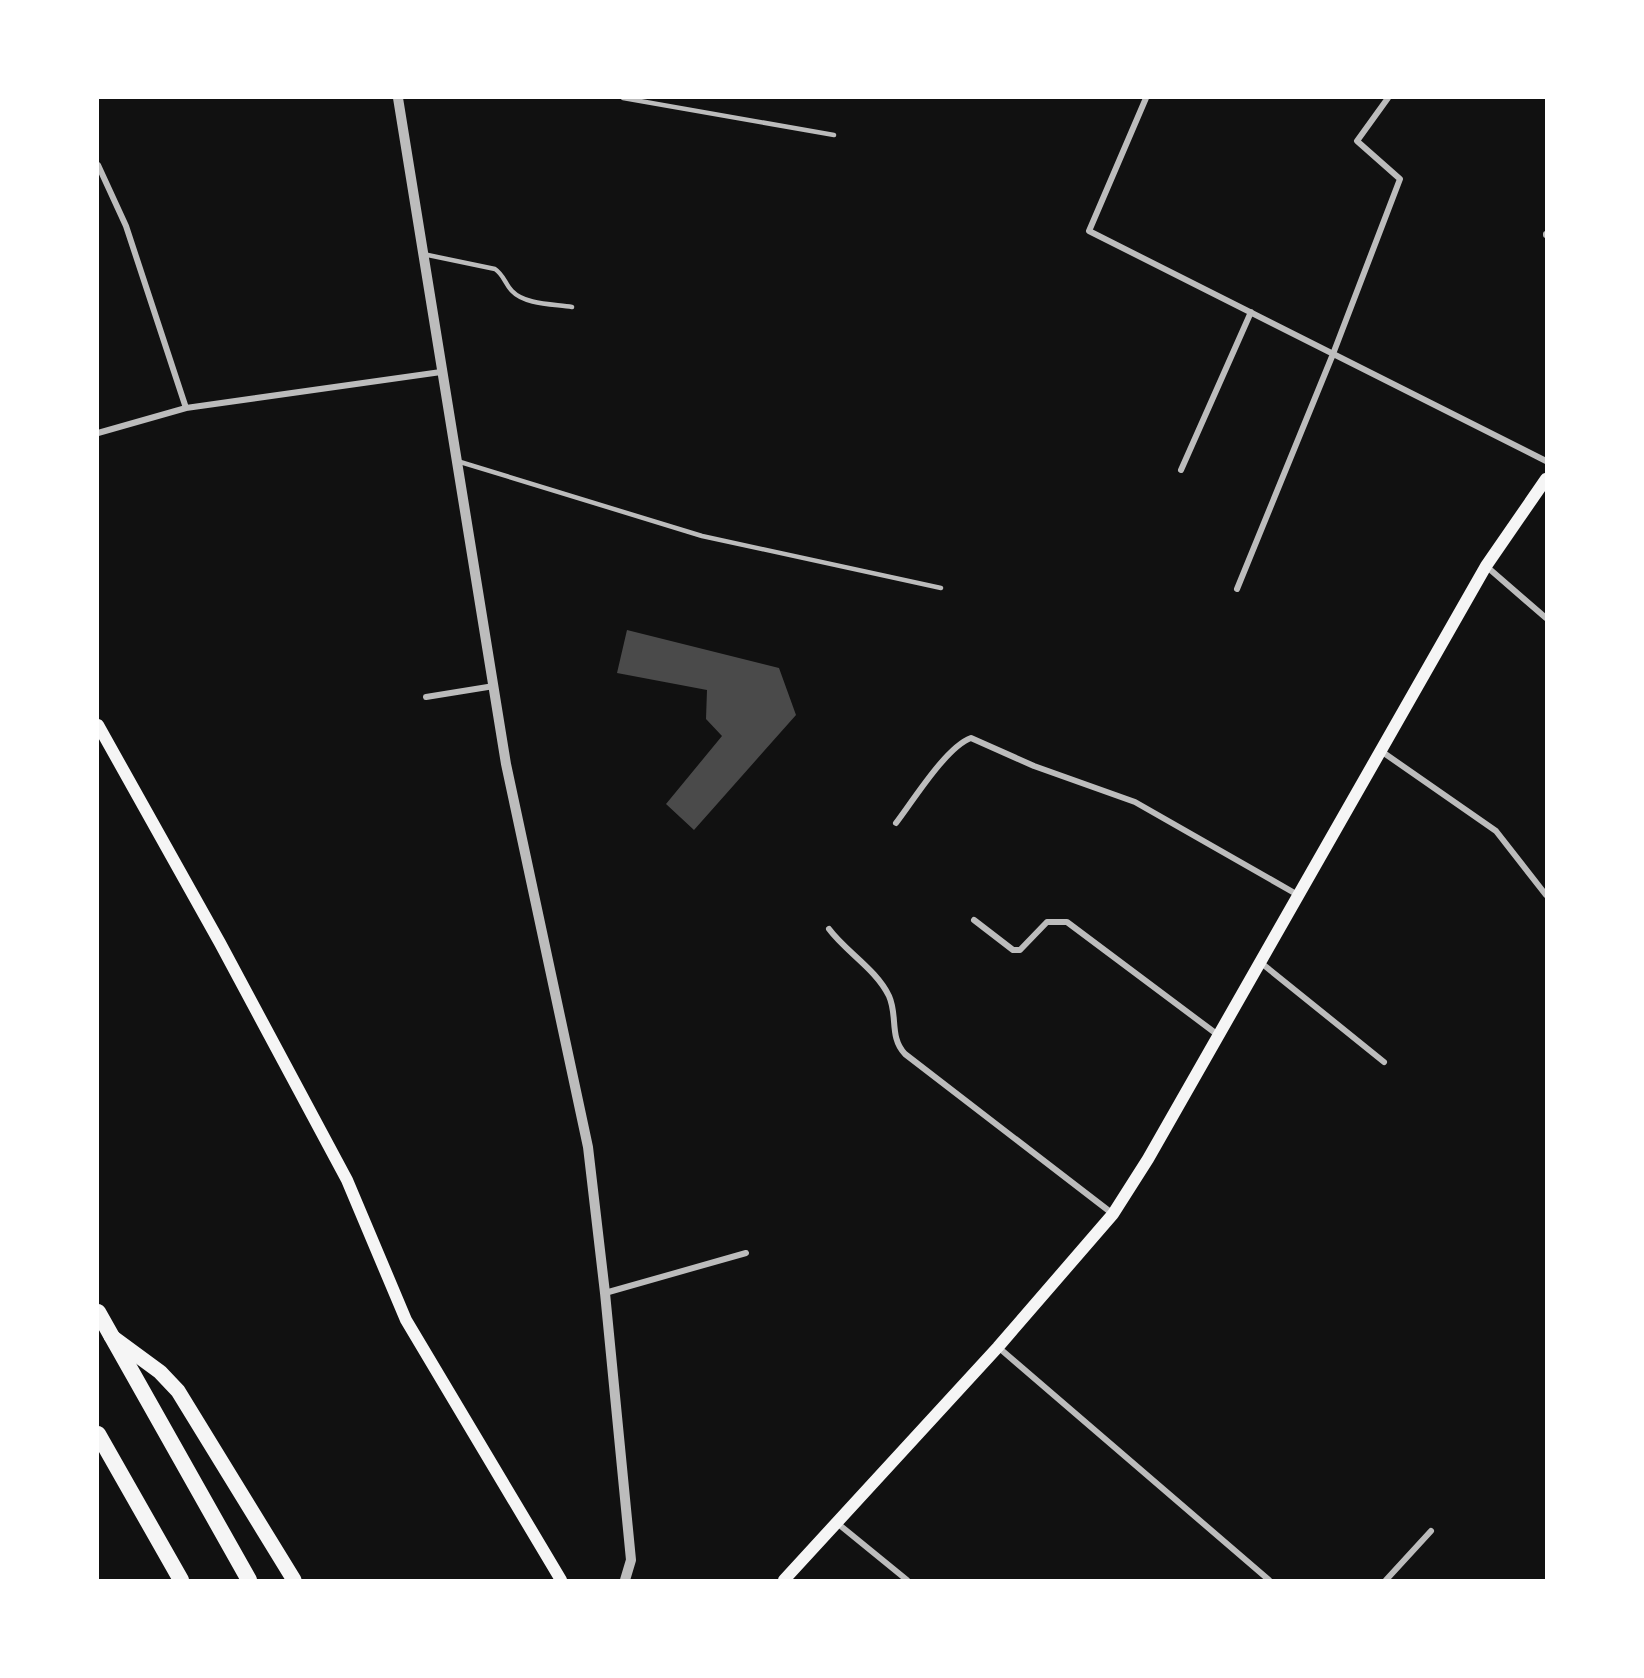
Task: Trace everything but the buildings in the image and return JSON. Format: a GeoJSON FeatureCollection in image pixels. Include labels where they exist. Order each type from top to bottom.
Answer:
{"type":"FeatureCollection","features":[{"type":"Feature","properties":{"kind":"highway"},"geometry":{"type":"LineString","coordinates":[[98,1312],[244,1576]]}},
{"type":"Feature","properties":{"kind":"highway"},"geometry":{"type":"LineString","coordinates":[[98,1434],[181,1581]]}},
{"type":"Feature","properties":{"kind":"main road"},"geometry":{"type":"LineString","coordinates":[[784,1581],[998,1347],[1113,1214],[1148,1159],[1486,566],[1546,479]]}},
{"type":"Feature","properties":{"kind":"main road"},"geometry":{"type":"LineString","coordinates":[[98,725],[220,944],[347,1180],[406,1320],[561,1581]]}},
{"type":"Feature","properties":{"kind":"main road"},"geometry":{"type":"LineString","coordinates":[[111,1336],[152,1365],[178,1391],[294,1581]]}},
{"type":"Feature","properties":{"kind":"street"},"geometry":{"type":"LineString","coordinates":[[398,98],[506,764],[588,1147],[606,1293],[631,1560],[626,1581]]}},
{"type":"Feature","properties":{"kind":"street"},"geometry":{"type":"LineString","coordinates":[[1146,98],[1089,231],[1546,461]]}},
{"type":"Feature","properties":{"kind":"street"},"geometry":{"type":"LineString","coordinates":[[1237,589],[1333,354],[1400,179],[1357,141],[1388,98]]}},
{"type":"Feature","properties":{"kind":"street"},"geometry":{"type":"LineString","coordinates":[[98,165],[126,226],[186,408]]}},
{"type":"Feature","properties":{"kind":"street"},"geometry":{"type":"LineString","coordinates":[[1181,470],[1251,312]]}},
{"type":"Feature","properties":{"kind":"street"},"geometry":{"type":"LineString","coordinates":[[98,433],[186,408],[441,372]]}},
{"type":"Feature","properties":{"kind":"street"},"geometry":{"type":"LineString","coordinates":[[1486,566],[1546,618]]}},
{"type":"Feature","properties":{"kind":"street"},"geometry":{"type":"LineString","coordinates":[[426,697],[494,686]]}},
{"type":"Feature","properties":{"kind":"street"},"geometry":{"type":"LineString","coordinates":[[896,823],[947,758],[971,738],[1034,765],[1135,802],[1298,895]]}},
{"type":"Feature","properties":{"kind":"street"},"geometry":{"type":"LineString","coordinates":[[1381,751],[1496,831],[1546,895]]}},
{"type":"Feature","properties":{"kind":"street"},"geometry":{"type":"LineString","coordinates":[[974,920],[1013,950],[1020,950],[1047,922],[1067,922],[1218,1035]]}},
{"type":"Feature","properties":{"kind":"street"},"geometry":{"type":"LineString","coordinates":[[829,929],[879,981],[889,996],[896,1042],[905,1054],[1113,1214]]}},
{"type":"Feature","properties":{"kind":"street"},"geometry":{"type":"LineString","coordinates":[[1260,962],[1384,1062]]}},
{"type":"Feature","properties":{"kind":"street"},"geometry":{"type":"LineString","coordinates":[[606,1293],[746,1253]]}},
{"type":"Feature","properties":{"kind":"street"},"geometry":{"type":"LineString","coordinates":[[998,1347],[1269,1581]]}},
{"type":"Feature","properties":{"kind":"street"},"geometry":{"type":"LineString","coordinates":[[837,1523],[907,1581]]}},
{"type":"Feature","properties":{"kind":"street"},"geometry":{"type":"LineString","coordinates":[[1386,1581],[1431,1531]]}},
{"type":"Feature","properties":{"kind":"lane"},"geometry":{"type":"LineString","coordinates":[[623,98],[834,135]]}},
{"type":"Feature","properties":{"kind":"lane"},"geometry":{"type":"LineString","coordinates":[[423,254],[495,269],[503,275],[511,290],[521,298],[572,307]]}},
{"type":"Feature","properties":{"kind":"lane"},"geometry":{"type":"LineString","coordinates":[[458,461],[702,536],[940,588]]}}]}
